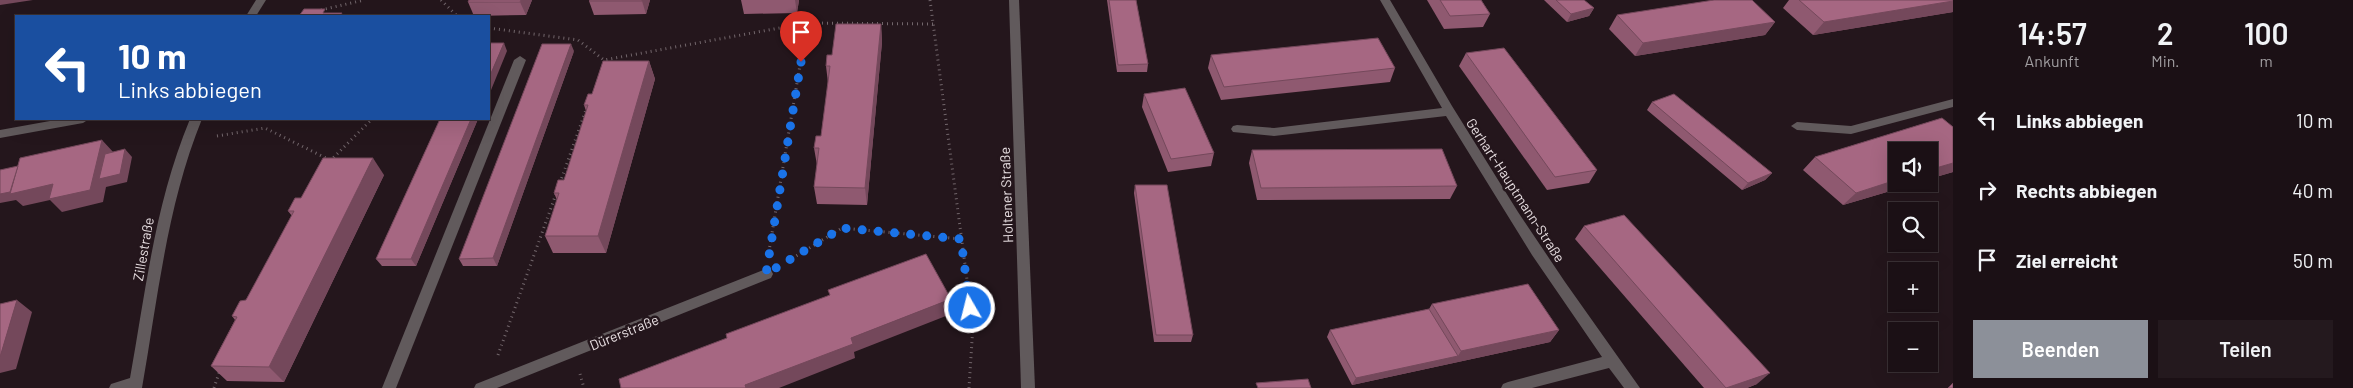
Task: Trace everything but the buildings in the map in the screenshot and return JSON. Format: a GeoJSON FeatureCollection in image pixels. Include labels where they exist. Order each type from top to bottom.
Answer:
{"type":"FeatureCollection","features":[{"type":"Feature","properties":{"kind":"street"},"geometry":{"type":"LineString","coordinates":[[252,15],[261,0]]}},
{"type":"Feature","properties":{"kind":"street","name":"Holtener Straße"},"geometry":{"type":"LineString","coordinates":[[1014,0],[1028,388]]}},
{"type":"Feature","properties":{"kind":"street","name":"Gerhart-Hauptmann-Straße"},"geometry":{"type":"LineString","coordinates":[[1385,0],[1447,112],[1519,225],[1612,362],[1633,388]]}},
{"type":"Feature","properties":{"kind":"street"},"geometry":{"type":"LineString","coordinates":[[389,388],[520,60]]}},
{"type":"Feature","properties":{"kind":"street"},"geometry":{"type":"LineString","coordinates":[[1797,126],[1850,130],[1953,103]]}},
{"type":"Feature","properties":{"kind":"street"},"geometry":{"type":"LineString","coordinates":[[1237,129],[1274,132],[1447,112]]}},
{"type":"Feature","properties":{"kind":"street"},"geometry":{"type":"LineString","coordinates":[[0,134],[77,120]]}},
{"type":"Feature","properties":{"kind":"street","name":"Zillestraße"},"geometry":{"type":"LineString","coordinates":[[135,386],[166,210],[186,141],[196,120]]}},
{"type":"Feature","properties":{"kind":"street","name":"Dürerstraße"},"geometry":{"type":"LineString","coordinates":[[484,387],[766,274]]}},
{"type":"Feature","properties":{"kind":"street"},"geometry":{"type":"LineString","coordinates":[[1508,388],[1612,362]]}},
{"type":"Feature","properties":{"kind":"street"},"geometry":{"type":"LineString","coordinates":[[116,388],[135,386]]}},
{"type":"Feature","properties":{"kind":"path"},"geometry":{"type":"LineString","coordinates":[[313,12],[364,0]]}},
{"type":"Feature","properties":{"kind":"path"},"geometry":{"type":"LineString","coordinates":[[442,0],[456,15]]}},
{"type":"Feature","properties":{"kind":"path"},"geometry":{"type":"LineString","coordinates":[[930,0],[973,325],[969,388]]}},
{"type":"Feature","properties":{"kind":"path"},"geometry":{"type":"LineString","coordinates":[[300,15],[305,14]]}},
{"type":"Feature","properties":{"kind":"path"},"geometry":{"type":"LineString","coordinates":[[490,28],[578,40],[604,60],[807,23],[933,24]]}},
{"type":"Feature","properties":{"kind":"path"},"geometry":{"type":"LineString","coordinates":[[766,274],[807,23]]}},
{"type":"Feature","properties":{"kind":"path"},"geometry":{"type":"LineString","coordinates":[[601,70],[604,60]]}},
{"type":"Feature","properties":{"kind":"path"},"geometry":{"type":"LineString","coordinates":[[484,387],[591,98]]}},
{"type":"Feature","properties":{"kind":"path"},"geometry":{"type":"LineString","coordinates":[[326,168],[331,160],[371,120]]}},
{"type":"Feature","properties":{"kind":"path"},"geometry":{"type":"LineString","coordinates":[[186,141],[265,128],[331,160]]}},
{"type":"Feature","properties":{"kind":"path"},"geometry":{"type":"LineString","coordinates":[[766,274],[842,228],[961,239]]}},
{"type":"Feature","properties":{"kind":"path"},"geometry":{"type":"LineString","coordinates":[[214,388],[223,364]]}},
{"type":"Feature","properties":{"kind":"route"},"geometry":{"type":"LineString","coordinates":[[801,62],[766,274],[842,228],[961,239],[970,308]]}}]}
